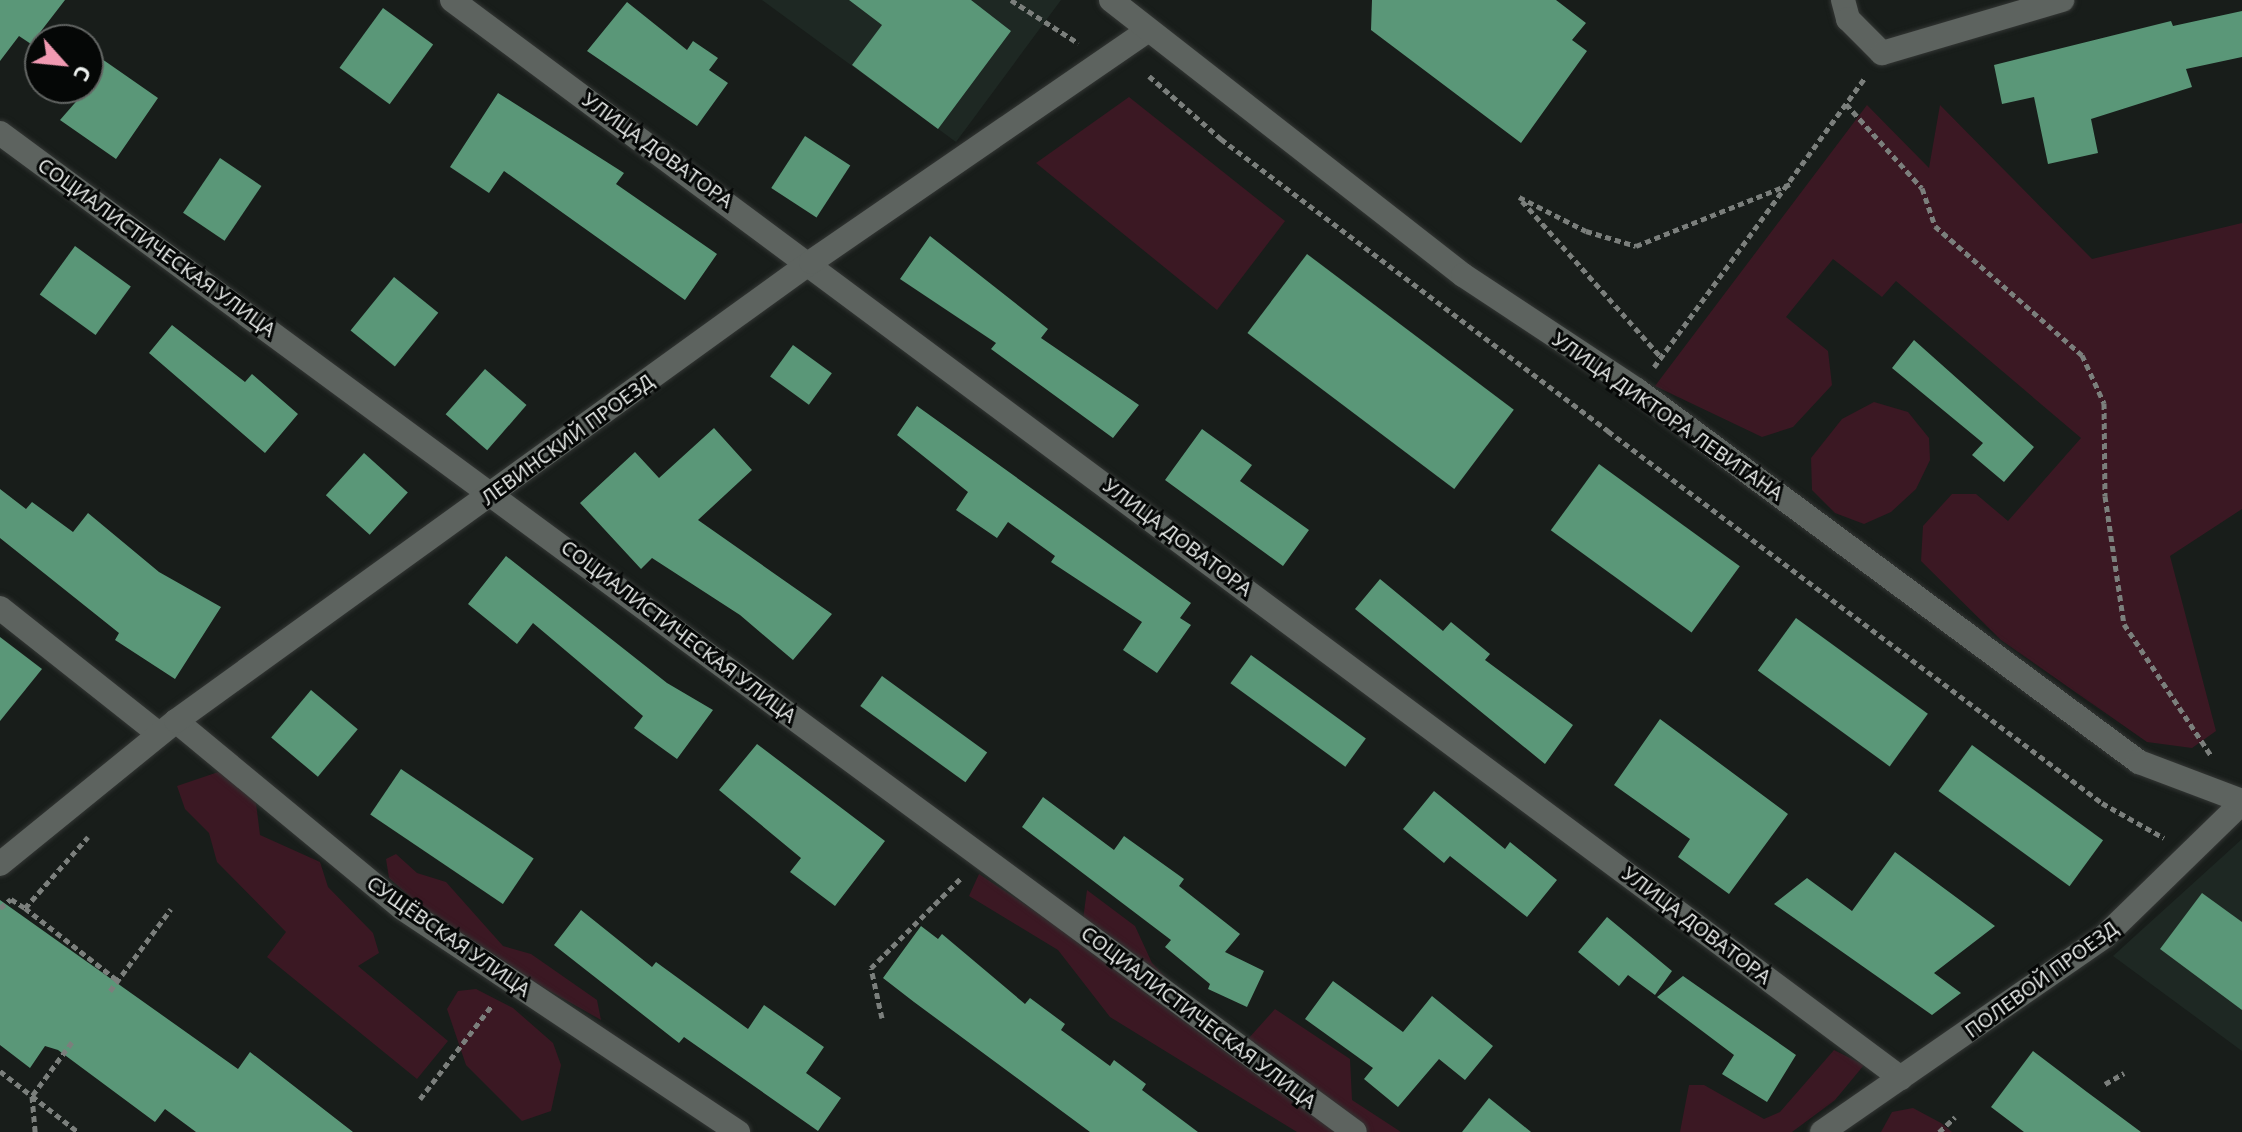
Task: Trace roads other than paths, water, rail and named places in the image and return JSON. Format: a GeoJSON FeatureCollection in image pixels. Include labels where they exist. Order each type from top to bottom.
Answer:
{"type":"FeatureCollection","features":[{"type":"Feature","properties":{"kind":"street","name":"УЛИЦА ДОВАТОРА"},"geometry":{"type":"LineString","coordinates":[[452,0],[811,262],[1901,1078]]}},
{"type":"Feature","properties":{"kind":"street","name":"УЛИЦА ДИКТОРА ЛЕВИТАНА"},"geometry":{"type":"LineString","coordinates":[[1111,0],[1463,275],[1649,399],[2139,762],[2242,802]]}},
{"type":"Feature","properties":{"kind":"street"},"geometry":{"type":"LineString","coordinates":[[1843,0],[1848,19],[1882,53],[2062,0]]}},
{"type":"Feature","properties":{"kind":"street","name":"ЛЕВИНСКИЙ ПРОЕЗД"},"geometry":{"type":"LineString","coordinates":[[0,864],[168,727],[811,262],[1147,31]]}},
{"type":"Feature","properties":{"kind":"street","name":"СОЦИАЛИСТИЧЕСКАЯ УЛИЦА"},"geometry":{"type":"LineString","coordinates":[[0,133],[493,493],[1355,1132]]}},
{"type":"Feature","properties":{"kind":"street","name":"СУЩЁВСКАЯ УЛИЦА"},"geometry":{"type":"LineString","coordinates":[[0,608],[168,727],[402,908],[738,1132]]}},
{"type":"Feature","properties":{"kind":"street","name":"ПОЛЕВОЙ ПРОЕЗД"},"geometry":{"type":"LineString","coordinates":[[1822,1132],[2105,936],[2192,855],[2242,802]]}}]}
